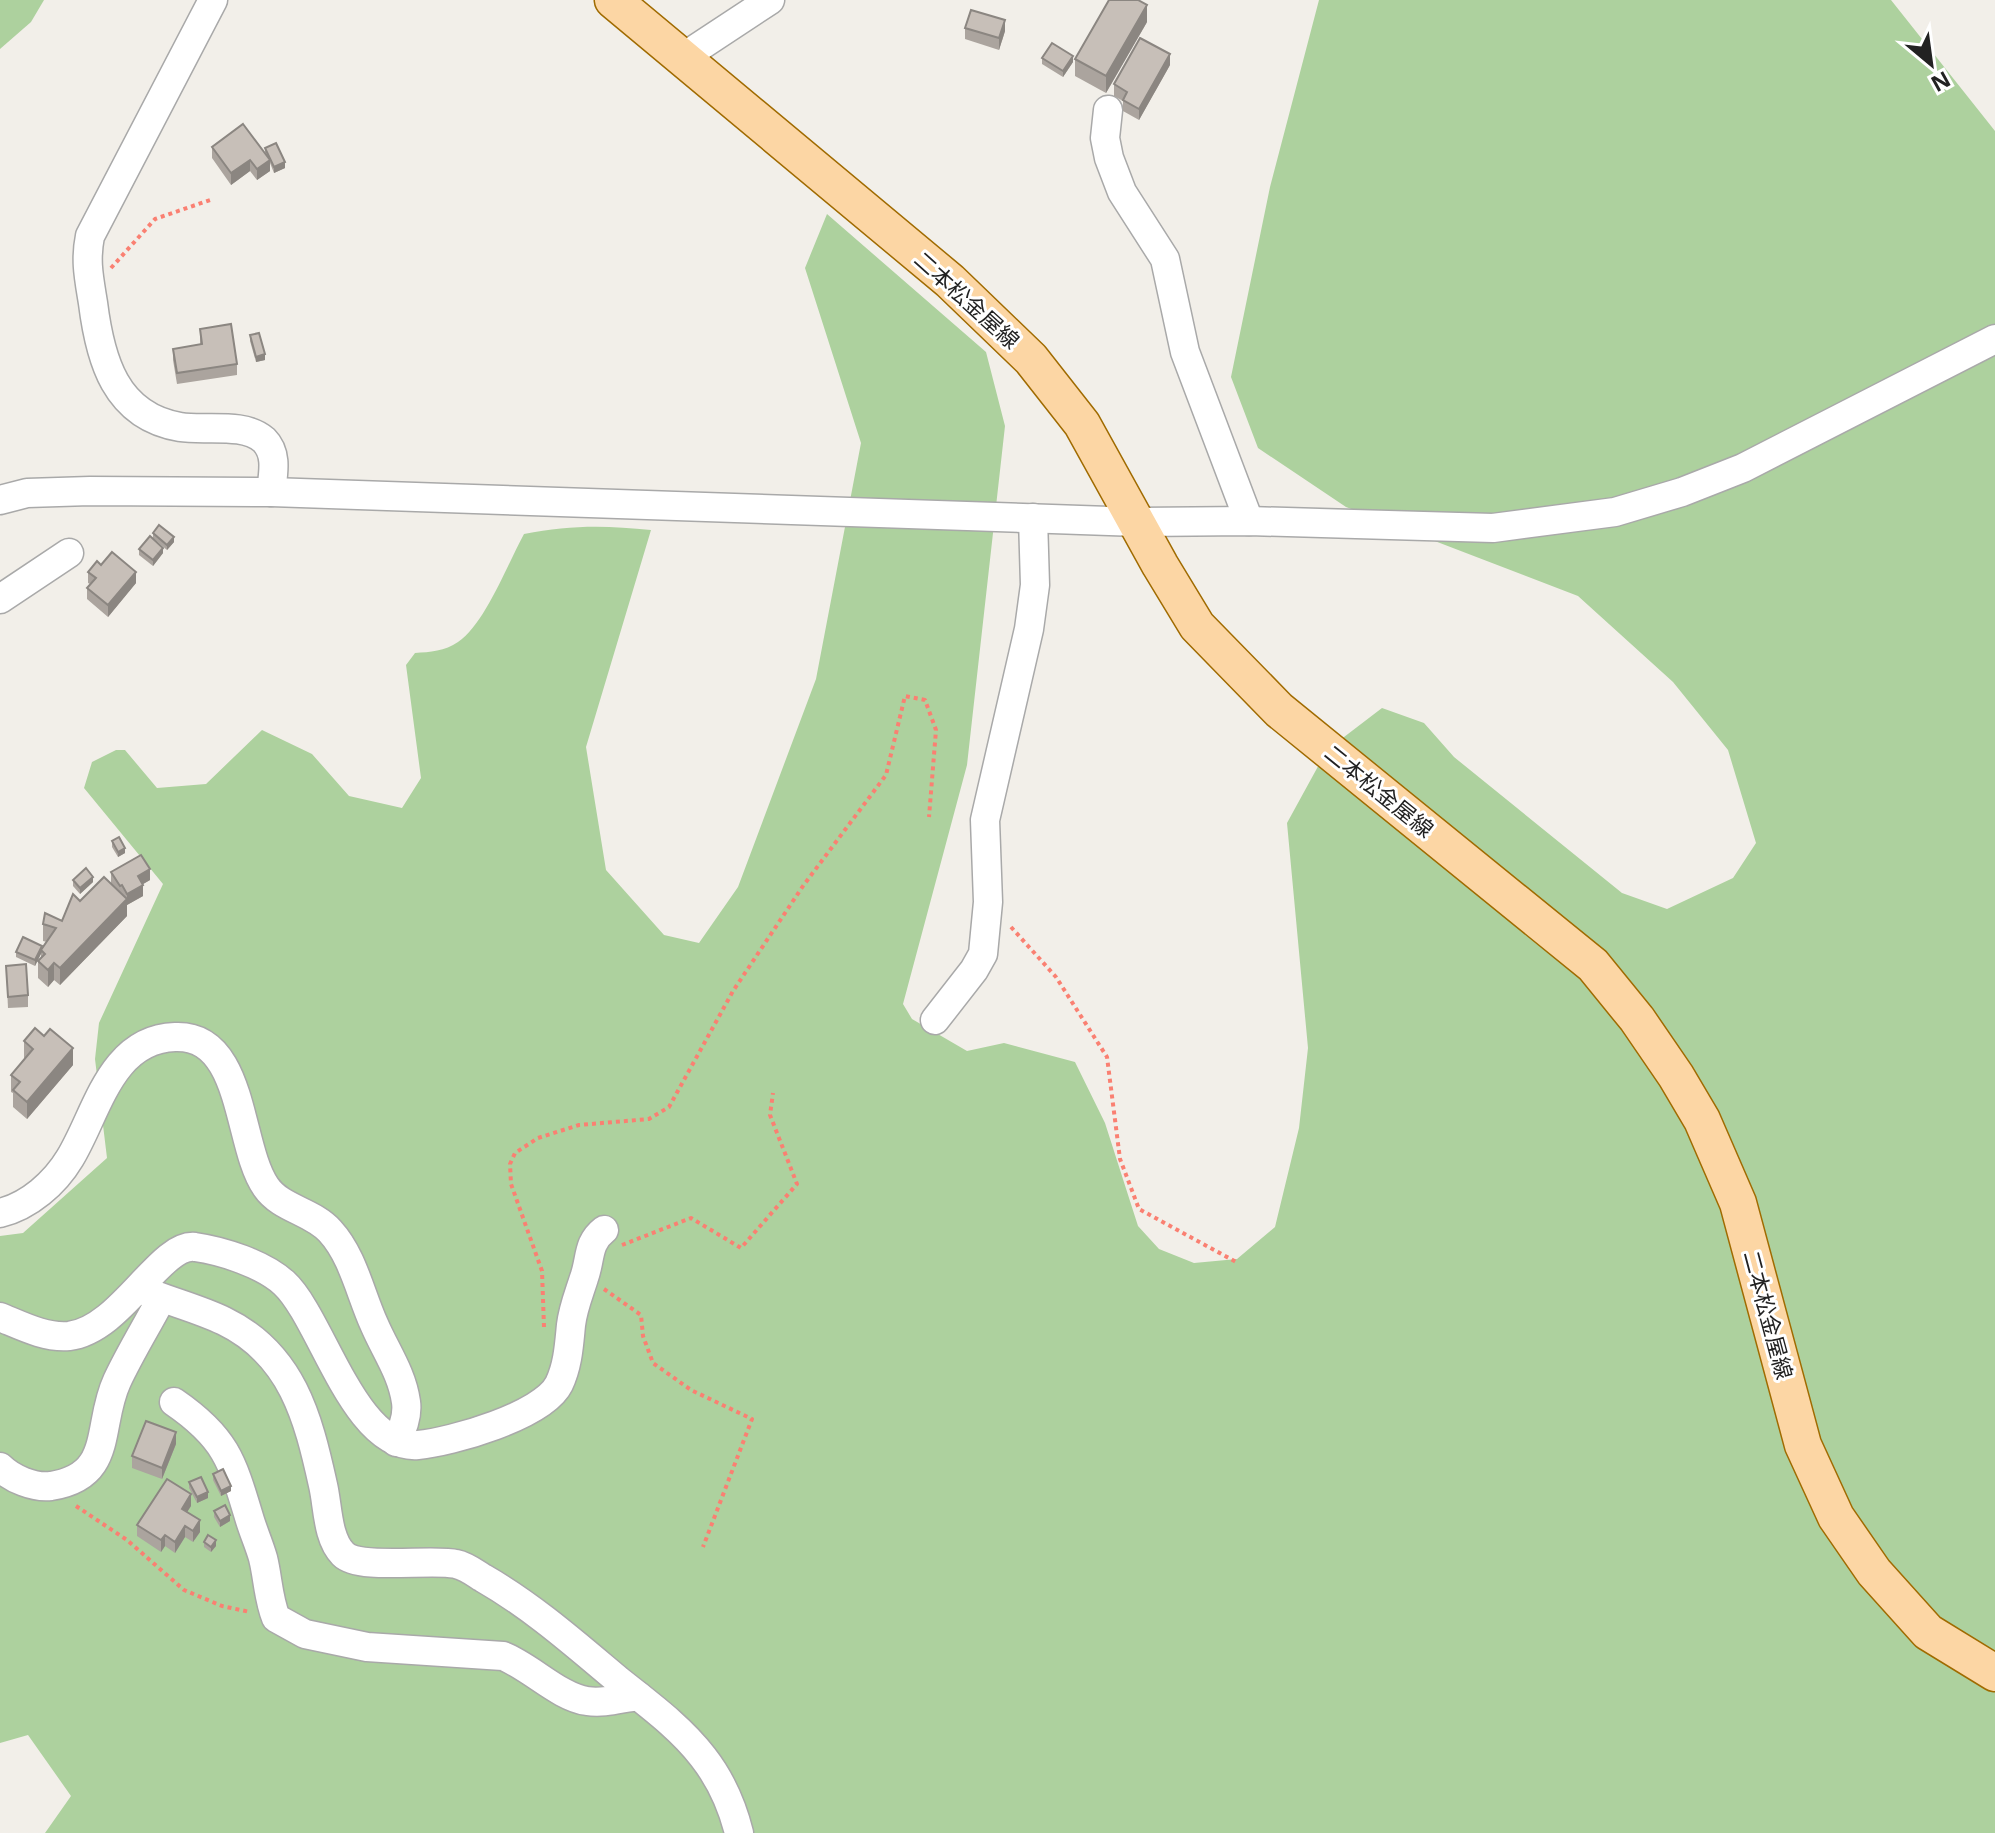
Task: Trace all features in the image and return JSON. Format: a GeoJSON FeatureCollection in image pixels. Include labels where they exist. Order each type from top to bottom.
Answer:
{"type":"FeatureCollection","features":[{"type":"Feature","properties":{"kind":"main road","name":"二本松金屋線"},"geometry":{"type":"LineString","coordinates":[[613,0],[950,281],[1031,359],[1082,424],[1197,626],[1242,674],[1279,710],[1593,965],[1637,1019],[1702,1120],[1738,1203],[1803,1445],[1836,1517],[1874,1572],[1928,1632],[1995,1673]]}},
{"type":"Feature","properties":{"kind":"street"},"geometry":{"type":"LineString","coordinates":[[213,0],[90,236],[86,259],[98,339],[111,378],[121,392],[136,407],[157,420],[180,427],[233,430],[257,435],[266,442],[272,454],[271,492]]}},
{"type":"Feature","properties":{"kind":"street"},"geometry":{"type":"LineString","coordinates":[[682,58],[770,0]]}},
{"type":"Feature","properties":{"kind":"street"},"geometry":{"type":"LineString","coordinates":[[1108,110],[1105,138],[1109,158],[1122,192],[1165,259],[1185,352],[1249,521]]}},
{"type":"Feature","properties":{"kind":"street"},"geometry":{"type":"LineString","coordinates":[[0,500],[27,493],[90,491],[271,492],[1138,522],[1249,521],[1493,528],[1615,512],[1682,492],[1743,468],[1995,339]]}},
{"type":"Feature","properties":{"kind":"street"},"geometry":{"type":"LineString","coordinates":[[935,1020],[983,954],[988,902],[985,820],[1029,629],[1035,585],[1033,518]]}},
{"type":"Feature","properties":{"kind":"street"},"geometry":{"type":"LineString","coordinates":[[0,599],[69,553]]}},
{"type":"Feature","properties":{"kind":"street"},"geometry":{"type":"LineString","coordinates":[[0,1213],[47,1188],[59,1174],[71,1157],[113,1074],[141,1045],[162,1038],[184,1037],[202,1042],[215,1056],[238,1098],[253,1156],[267,1188],[287,1205],[317,1219],[345,1252],[374,1324],[403,1383],[407,1415],[396,1442]]}},
{"type":"Feature","properties":{"kind":"street"},"geometry":{"type":"LineString","coordinates":[[0,1467],[28,1484],[43,1487],[78,1479],[90,1470],[116,1384],[150,1294],[168,1256],[190,1247],[243,1261],[277,1278],[290,1290],[356,1404],[376,1427],[396,1442],[417,1445],[456,1438],[500,1423],[546,1399],[558,1387],[592,1242],[604,1230]]}},
{"type":"Feature","properties":{"kind":"street"},"geometry":{"type":"LineString","coordinates":[[0,1317],[37,1333],[70,1336],[87,1330],[150,1294],[226,1322],[257,1342],[277,1360],[303,1410],[315,1448],[333,1535],[343,1554],[354,1559],[402,1564],[429,1560],[459,1564],[499,1587],[549,1623],[675,1727],[702,1756],[720,1782],[734,1811],[739,1833]]}},
{"type":"Feature","properties":{"kind":"street"},"geometry":{"type":"LineString","coordinates":[[174,1402],[202,1422],[223,1448],[236,1472],[263,1559],[270,1602],[276,1618],[305,1634],[367,1647],[503,1656],[574,1698],[586,1701],[602,1702],[638,1696]]}},
{"type":"Feature","properties":{"kind":"path"},"geometry":{"type":"LineString","coordinates":[[91,291],[155,219],[213,199]]}},
{"type":"Feature","properties":{"kind":"path"},"geometry":{"type":"LineString","coordinates":[[544,1331],[542,1271],[511,1184],[510,1164],[515,1153],[538,1138],[579,1125],[649,1119],[669,1107],[733,991],[803,886],[886,775],[905,696],[925,700],[936,730],[929,817]]}},
{"type":"Feature","properties":{"kind":"path"},"geometry":{"type":"LineString","coordinates":[[988,902],[1056,977],[1107,1057],[1120,1159],[1139,1209],[1238,1263]]}},
{"type":"Feature","properties":{"kind":"path"},"geometry":{"type":"LineString","coordinates":[[604,1230],[617,1246],[691,1218],[741,1248],[797,1184],[770,1115],[773,1093]]}},
{"type":"Feature","properties":{"kind":"path"},"geometry":{"type":"LineString","coordinates":[[585,1276],[641,1315],[643,1336],[653,1363],[691,1390],[752,1419],[703,1547]]}},
{"type":"Feature","properties":{"kind":"path"},"geometry":{"type":"LineString","coordinates":[[51,1486],[127,1540],[184,1590],[222,1606],[276,1618]]}},
{"type":"Feature","properties":{"kind":"green space"},"geometry":{"type":"Polygon","coordinates":[[[0,0],[44,0],[31,22],[0,49],[0,0]]]}},
{"type":"Feature","properties":{"kind":"green space"},"geometry":{"type":"Polygon","coordinates":[[[1319,0],[1891,0],[1995,131],[1995,1833],[45,1833],[71,1796],[28,1735],[0,1743],[0,1236],[23,1233],[107,1158],[95,1059],[99,1023],[163,884],[84,788],[92,762],[116,750],[125,750],[157,788],[206,784],[262,730],[312,754],[349,796],[402,808],[421,778],[406,665],[415,653],[448,647],[468,633],[495,593],[524,534],[587,527],[651,530],[586,747],[606,870],[664,935],[699,943],[738,887],[816,679],[861,443],[805,268],[827,214],[986,352],[1005,426],[967,765],[903,1004],[912,1019],[967,1051],[1004,1043],[1075,1062],[1105,1123],[1138,1226],[1159,1249],[1194,1263],[1237,1259],[1275,1227],[1299,1128],[1308,1048],[1287,823],[1327,750],[1382,708],[1424,723],[1454,757],[1622,893],[1667,909],[1733,878],[1756,843],[1728,750],[1673,682],[1578,596],[1346,507],[1258,448],[1231,377],[1270,187],[1319,0]]]}},
{"type":"Feature","properties":{"kind":"building"},"geometry":{"type":"Polygon","coordinates":[[[1109,0],[1138,0],[1147,5],[1106,76],[1075,59],[1109,0]]]}},
{"type":"Feature","properties":{"kind":"building"},"geometry":{"type":"Polygon","coordinates":[[[971,10],[1005,20],[999,38],[965,28],[971,10]]]}},
{"type":"Feature","properties":{"kind":"building"},"geometry":{"type":"Polygon","coordinates":[[[1140,38],[1170,54],[1139,109],[1123,100],[1127,92],[1114,84],[1140,38]]]}},
{"type":"Feature","properties":{"kind":"building"},"geometry":{"type":"Polygon","coordinates":[[[1052,43],[1073,56],[1063,71],[1042,58],[1052,43]]]}},
{"type":"Feature","properties":{"kind":"building"},"geometry":{"type":"Polygon","coordinates":[[[243,124],[270,160],[257,169],[250,160],[231,173],[212,147],[243,124]]]}},
{"type":"Feature","properties":{"kind":"building"},"geometry":{"type":"Polygon","coordinates":[[[276,143],[285,162],[274,167],[265,148],[276,143]]]}},
{"type":"Feature","properties":{"kind":"building"},"geometry":{"type":"Polygon","coordinates":[[[231,324],[237,364],[177,373],[173,349],[202,344],[200,329],[231,324]]]}},
{"type":"Feature","properties":{"kind":"building"},"geometry":{"type":"Polygon","coordinates":[[[259,333],[265,354],[256,357],[250,335],[259,333]]]}},
{"type":"Feature","properties":{"kind":"building"},"geometry":{"type":"Polygon","coordinates":[[[159,525],[174,537],[167,545],[153,533],[159,525]]]}},
{"type":"Feature","properties":{"kind":"building"},"geometry":{"type":"Polygon","coordinates":[[[150,536],[163,548],[153,560],[139,549],[150,536]]]}},
{"type":"Feature","properties":{"kind":"building"},"geometry":{"type":"Polygon","coordinates":[[[112,552],[136,572],[108,605],[87,588],[96,578],[88,572],[97,561],[101,565],[112,552]]]}},
{"type":"Feature","properties":{"kind":"building"},"geometry":{"type":"Polygon","coordinates":[[[119,837],[125,848],[118,852],[112,841],[119,837]]]}},
{"type":"Feature","properties":{"kind":"building"},"geometry":{"type":"Polygon","coordinates":[[[141,855],[150,869],[138,876],[143,885],[127,894],[111,872],[141,855]]]}},
{"type":"Feature","properties":{"kind":"building"},"geometry":{"type":"Polygon","coordinates":[[[86,868],[93,877],[80,888],[73,880],[86,868]]]}},
{"type":"Feature","properties":{"kind":"building"},"geometry":{"type":"Polygon","coordinates":[[[104,877],[127,899],[60,968],[54,963],[48,970],[38,961],[45,954],[41,950],[56,928],[43,924],[45,913],[62,921],[73,894],[80,901],[104,877]]]}},
{"type":"Feature","properties":{"kind":"building"},"geometry":{"type":"Polygon","coordinates":[[[23,937],[42,946],[35,960],[16,952],[23,937]]]}},
{"type":"Feature","properties":{"kind":"building"},"geometry":{"type":"Polygon","coordinates":[[[26,964],[28,995],[8,997],[6,966],[26,964]]]}},
{"type":"Feature","properties":{"kind":"building"},"geometry":{"type":"Polygon","coordinates":[[[35,1028],[44,1036],[50,1029],[73,1048],[27,1102],[13,1090],[20,1082],[11,1075],[33,1049],[24,1041],[35,1028]]]}},
{"type":"Feature","properties":{"kind":"building"},"geometry":{"type":"Polygon","coordinates":[[[146,1421],[176,1432],[162,1468],[132,1456],[146,1421]]]}},
{"type":"Feature","properties":{"kind":"building"},"geometry":{"type":"Polygon","coordinates":[[[223,1469],[231,1486],[221,1491],[213,1474],[223,1469]]]}},
{"type":"Feature","properties":{"kind":"building"},"geometry":{"type":"Polygon","coordinates":[[[201,1477],[208,1492],[197,1497],[189,1482],[201,1477]]]}},
{"type":"Feature","properties":{"kind":"building"},"geometry":{"type":"Polygon","coordinates":[[[167,1479],[191,1494],[182,1509],[200,1520],[193,1531],[185,1526],[175,1542],[165,1535],[161,1540],[137,1525],[167,1479]]]}},
{"type":"Feature","properties":{"kind":"building"},"geometry":{"type":"Polygon","coordinates":[[[225,1505],[230,1515],[220,1521],[214,1511],[225,1505]]]}},
{"type":"Feature","properties":{"kind":"building"},"geometry":{"type":"Polygon","coordinates":[[[208,1535],[216,1540],[211,1547],[204,1542],[208,1535]]]}}]}
